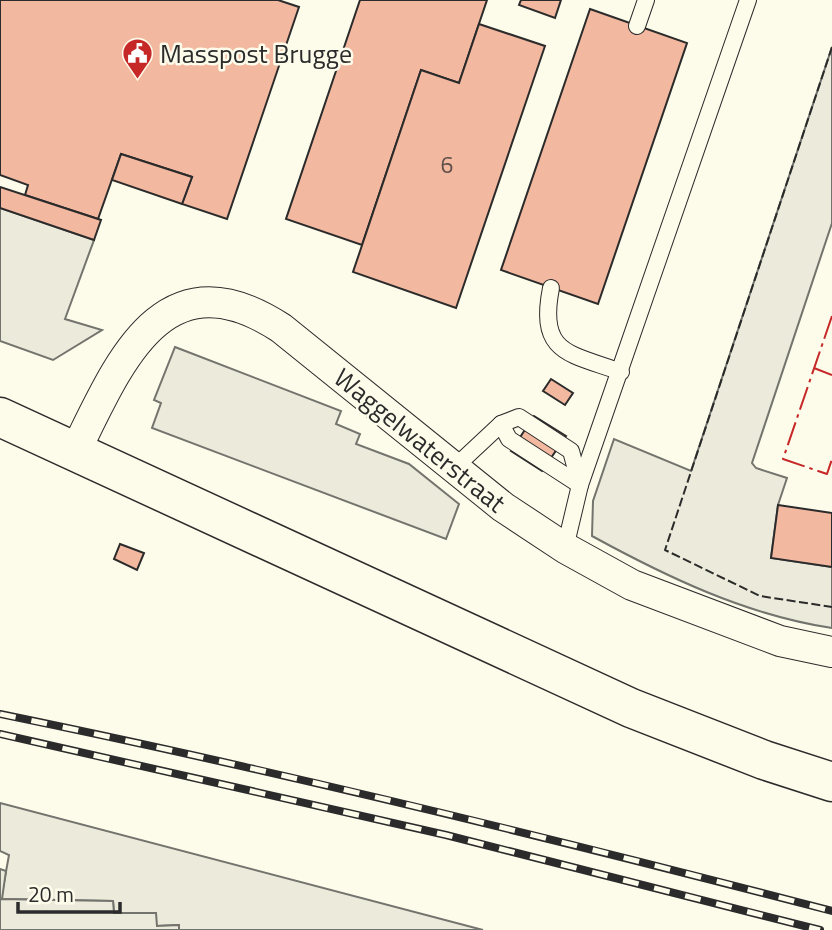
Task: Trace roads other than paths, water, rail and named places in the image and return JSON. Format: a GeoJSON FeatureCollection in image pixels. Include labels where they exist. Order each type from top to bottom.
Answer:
{"type":"FeatureCollection","features":[{"type":"Feature","properties":{"kind":"main road"},"geometry":{"type":"LineString","coordinates":[[0,417],[631,708],[764,760],[832,782]]}},
{"type":"Feature","properties":{"kind":"street","name":"Waggelwaterstraat"},"geometry":{"type":"LineString","coordinates":[[75,452],[111,385],[146,330],[160,317],[181,307],[220,302],[241,306],[281,328],[503,507],[565,548],[632,585],[780,641],[832,652]]}},
{"type":"Feature","properties":{"kind":"lane"},"geometry":{"type":"LineString","coordinates":[[637,26],[646,0]]}},
{"type":"Feature","properties":{"kind":"lane"},"geometry":{"type":"LineString","coordinates":[[565,548],[580,485],[748,0]]}},
{"type":"Feature","properties":{"kind":"lane"},"geometry":{"type":"LineString","coordinates":[[551,288],[548,327],[554,342],[569,353],[621,372]]}},
{"type":"Feature","properties":{"kind":"lane"},"geometry":{"type":"LineString","coordinates":[[455,467],[501,424],[519,417],[570,451],[580,485]]}},
{"type":"Feature","properties":{"kind":"lane"},"geometry":{"type":"LineString","coordinates":[[501,424],[509,439],[580,485]]}},
{"type":"Feature","properties":{"kind":"railway"},"geometry":{"type":"LineString","coordinates":[[0,714],[417,807],[832,911]]}},
{"type":"Feature","properties":{"kind":"railway"},"geometry":{"type":"LineString","coordinates":[[0,734],[446,835],[820,930]]}},
{"type":"Feature","properties":{"kind":"place","name":"Masspost Brugge"},"geometry":{"type":"Point","coordinates":[137,80]}}]}
